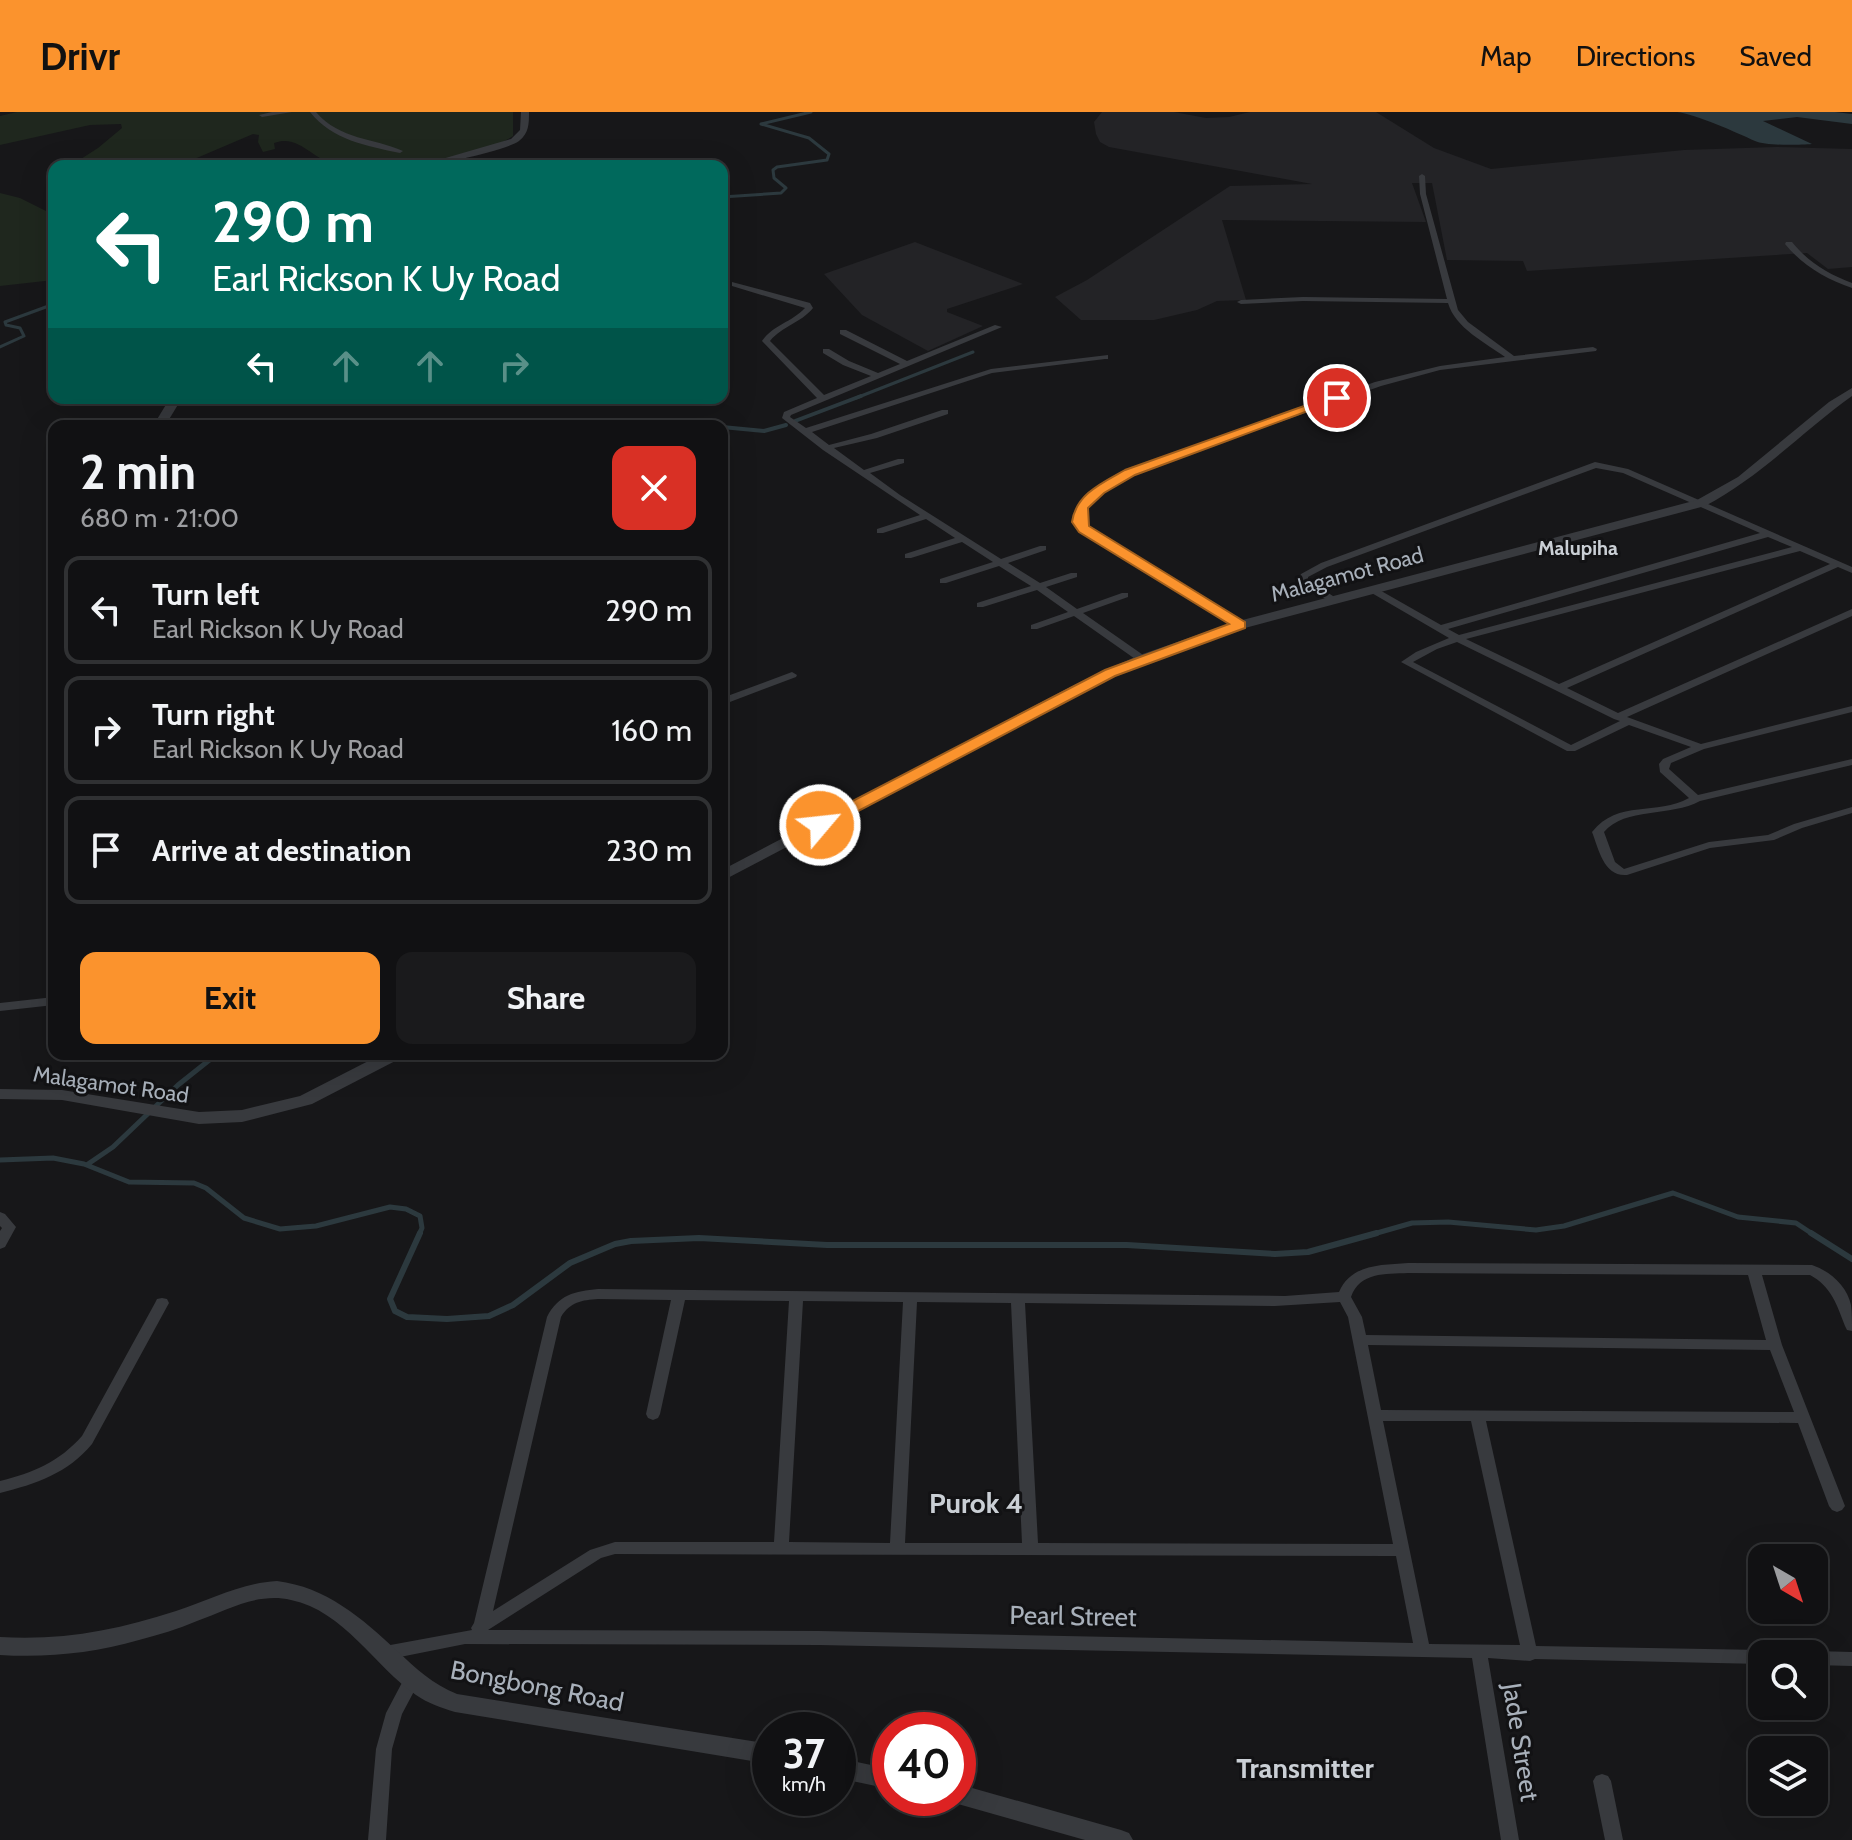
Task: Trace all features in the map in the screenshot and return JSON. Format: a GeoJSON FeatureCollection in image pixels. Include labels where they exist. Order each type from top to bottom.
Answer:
{"type":"FeatureCollection","features":[{"type":"Feature","properties":{"kind":"street"},"geometry":{"type":"LineString","coordinates":[[262,115],[289,112]]}},
{"type":"Feature","properties":{"kind":"street"},"geometry":{"type":"LineString","coordinates":[[313,112],[335,130],[367,143],[400,151]]}},
{"type":"Feature","properties":{"kind":"street"},"geometry":{"type":"LineString","coordinates":[[445,160],[514,141],[524,130],[525,112]]}},
{"type":"Feature","properties":{"kind":"street"},"geometry":{"type":"LineString","coordinates":[[1422,176],[1423,194],[1451,301],[1465,324],[1511,358]]}},
{"type":"Feature","properties":{"kind":"street"},"geometry":{"type":"LineString","coordinates":[[1789,244],[1802,259],[1852,286]]}},
{"type":"Feature","properties":{"kind":"street"},"geometry":{"type":"LineString","coordinates":[[735,284],[807,305],[809,308],[804,315],[770,334],[766,341],[822,398]]}},
{"type":"Feature","properties":{"kind":"street"},"geometry":{"type":"LineString","coordinates":[[1241,302],[1303,299],[1451,301]]}},
{"type":"Feature","properties":{"kind":"street"},"geometry":{"type":"LineString","coordinates":[[998,327],[822,398],[786,416],[862,473],[1038,586],[1142,659]]}},
{"type":"Feature","properties":{"kind":"street"},"geometry":{"type":"LineString","coordinates":[[843,332],[907,364]]}},
{"type":"Feature","properties":{"kind":"street"},"geometry":{"type":"LineString","coordinates":[[1240,625],[1084,529],[1079,513],[1085,502],[1109,483],[1130,472],[1378,384],[1418,372],[1593,349]]}},
{"type":"Feature","properties":{"kind":"street"},"geometry":{"type":"LineString","coordinates":[[826,351],[878,376]]}},
{"type":"Feature","properties":{"kind":"street"},"geometry":{"type":"LineString","coordinates":[[804,432],[991,371],[1105,357]]}},
{"type":"Feature","properties":{"kind":"street","name":"Malagamot Road"},"geometry":{"type":"LineString","coordinates":[[728,873],[1081,687],[1142,659],[1240,625],[1701,503],[1723,493],[1750,474],[1830,405],[1852,391]]}},
{"type":"Feature","properties":{"kind":"street"},"geometry":{"type":"LineString","coordinates":[[826,448],[874,436],[945,412]]}},
{"type":"Feature","properties":{"kind":"street"},"geometry":{"type":"LineString","coordinates":[[862,473],[901,461]]}},
{"type":"Feature","properties":{"kind":"street"},"geometry":{"type":"LineString","coordinates":[[1333,600],[1303,581],[1304,576],[1324,565],[1595,465],[1625,471],[1852,570]]}},
{"type":"Feature","properties":{"kind":"street"},"geometry":{"type":"LineString","coordinates":[[880,531],[926,516]]}},
{"type":"Feature","properties":{"kind":"street"},"geometry":{"type":"LineString","coordinates":[[1439,629],[1768,534]]}},
{"type":"Feature","properties":{"kind":"street"},"geometry":{"type":"LineString","coordinates":[[908,556],[961,539]]}},
{"type":"Feature","properties":{"kind":"street"},"geometry":{"type":"LineString","coordinates":[[943,581],[1043,548]]}},
{"type":"Feature","properties":{"kind":"street"},"geometry":{"type":"LineString","coordinates":[[1799,548],[1628,591],[1458,639],[1408,660],[1406,664],[1571,749],[1623,719],[1852,612]]}},
{"type":"Feature","properties":{"kind":"street"},"geometry":{"type":"LineString","coordinates":[[1559,688],[1838,564]]}},
{"type":"Feature","properties":{"kind":"street"},"geometry":{"type":"LineString","coordinates":[[980,605],[1074,575]]}},
{"type":"Feature","properties":{"kind":"street"},"geometry":{"type":"LineString","coordinates":[[1373,590],[1458,639],[1623,719],[1700,747]]}},
{"type":"Feature","properties":{"kind":"street"},"geometry":{"type":"LineString","coordinates":[[1034,627],[1125,595]]}},
{"type":"Feature","properties":{"kind":"street"},"geometry":{"type":"LineString","coordinates":[[728,700],[792,675]]}},
{"type":"Feature","properties":{"kind":"street"},"geometry":{"type":"LineString","coordinates":[[1696,799],[1663,767],[1667,761],[1700,747],[1852,709]]}},
{"type":"Feature","properties":{"kind":"street"},"geometry":{"type":"LineString","coordinates":[[1852,762],[1696,799],[1686,806],[1617,817],[1602,825],[1598,832],[1610,864],[1618,871],[1630,871],[1709,845],[1770,838],[1852,810]]}},
{"type":"Feature","properties":{"kind":"street"},"geometry":{"type":"LineString","coordinates":[[0,1007],[48,1002]]}},
{"type":"Feature","properties":{"kind":"street","name":"Malagamot Road"},"geometry":{"type":"LineString","coordinates":[[0,1094],[62,1095],[181,1116],[220,1118],[283,1108],[326,1092],[384,1060]]}},
{"type":"Feature","properties":{"kind":"street"},"geometry":{"type":"LineString","coordinates":[[0,1217],[9,1227],[9,1233],[0,1244]]}},
{"type":"Feature","properties":{"kind":"street"},"geometry":{"type":"LineString","coordinates":[[1422,1648],[1355,1317],[1344,1297],[1346,1287],[1354,1277],[1381,1270],[1812,1270],[1827,1276],[1835,1285],[1852,1326]]}},
{"type":"Feature","properties":{"kind":"street"},"geometry":{"type":"LineString","coordinates":[[1754,1271],[1775,1345],[1837,1506]]}},
{"type":"Feature","properties":{"kind":"street"},"geometry":{"type":"LineString","coordinates":[[481,1627],[556,1311],[568,1299],[587,1295],[679,1295],[910,1300],[1208,1298],[1268,1302],[1305,1297],[1344,1297]]}},
{"type":"Feature","properties":{"kind":"street"},"geometry":{"type":"LineString","coordinates":[[653,1414],[679,1295]]}},
{"type":"Feature","properties":{"kind":"street"},"geometry":{"type":"LineString","coordinates":[[781,1549],[796,1297]]}},
{"type":"Feature","properties":{"kind":"street"},"geometry":{"type":"LineString","coordinates":[[1018,1299],[1030,1549]]}},
{"type":"Feature","properties":{"kind":"street"},"geometry":{"type":"LineString","coordinates":[[897,1549],[910,1300]]}},
{"type":"Feature","properties":{"kind":"street"},"geometry":{"type":"LineString","coordinates":[[0,1487],[27,1481],[59,1468],[77,1453],[162,1303]]}},
{"type":"Feature","properties":{"kind":"street"},"geometry":{"type":"LineString","coordinates":[[1359,1340],[1775,1345]]}},
{"type":"Feature","properties":{"kind":"street"},"geometry":{"type":"LineString","coordinates":[[1374,1415],[1803,1418]]}},
{"type":"Feature","properties":{"kind":"street"},"geometry":{"type":"LineString","coordinates":[[1477,1416],[1530,1654]]}},
{"type":"Feature","properties":{"kind":"street"},"geometry":{"type":"LineString","coordinates":[[465,1637],[596,1554],[615,1548],[1402,1550]]}},
{"type":"Feature","properties":{"kind":"street","name":"Bongbong Road"},"geometry":{"type":"LineString","coordinates":[[0,1646],[59,1649],[129,1633],[237,1597],[288,1590],[338,1614],[412,1680],[455,1703],[752,1751]]}},
{"type":"Feature","properties":{"kind":"street","name":"Pearl Street"},"geometry":{"type":"LineString","coordinates":[[385,1653],[465,1637],[819,1638],[1748,1657]]}},
{"type":"Feature","properties":{"kind":"street","name":"Jade Street"},"geometry":{"type":"LineString","coordinates":[[1479,1653],[1510,1840]]}},
{"type":"Feature","properties":{"kind":"street"},"geometry":{"type":"LineString","coordinates":[[1828,1658],[1852,1659]]}},
{"type":"Feature","properties":{"kind":"street"},"geometry":{"type":"LineString","coordinates":[[377,1840],[384,1749],[394,1713],[412,1680]]}},
{"type":"Feature","properties":{"kind":"street"},"geometry":{"type":"LineString","coordinates":[[1602,1781],[1614,1840]]}},
{"type":"Feature","properties":{"kind":"street"},"geometry":{"type":"LineString","coordinates":[[976,1799],[1121,1840]]}},
{"type":"Feature","properties":{"kind":"shaded area"},"geometry":{"type":"Polygon","coordinates":[[[17,112],[513,112],[513,136],[477,151],[435,160],[324,160],[299,145],[283,141],[274,143],[275,149],[263,152],[258,142],[259,135],[253,134],[192,160],[79,160],[122,128],[121,124],[90,125],[0,145],[0,116],[17,112]]]}},
{"type":"Feature","properties":{"kind":"shaded area"},"geometry":{"type":"Polygon","coordinates":[[[1102,112],[1174,112],[1206,118],[1250,112],[1376,112],[1434,148],[1491,169],[1684,150],[1776,147],[1852,149],[1852,267],[1828,269],[1807,253],[1527,271],[1523,261],[1447,260],[1432,183],[1412,183],[1426,222],[1222,220],[1246,300],[1217,301],[1197,310],[1154,320],[1081,320],[1055,297],[1087,280],[1230,186],[1312,184],[1109,147],[1100,142],[1096,134],[1094,122],[1102,112]]]}},
{"type":"Feature","properties":{"kind":"shaded area"},"geometry":{"type":"Polygon","coordinates":[[[1677,112],[1835,112],[1852,114],[1852,124],[1797,117],[1763,121],[1812,144],[1774,144],[1760,143],[1677,112]]]}},
{"type":"Feature","properties":{"kind":"shaded area"},"geometry":{"type":"Polygon","coordinates":[[[0,193],[20,198],[48,212],[48,281],[0,286],[0,193]]]}},
{"type":"Feature","properties":{"kind":"shaded area"},"geometry":{"type":"Polygon","coordinates":[[[915,242],[1023,284],[947,309],[947,312],[983,326],[928,351],[862,315],[824,274],[915,242]]]}},
{"type":"Feature","properties":{"kind":"waterway"},"geometry":{"type":"LineString","coordinates":[[728,197],[781,193],[786,188],[774,178],[773,170],[777,167],[827,160],[829,154],[809,138],[761,124],[811,112]]}},
{"type":"Feature","properties":{"kind":"waterway"},"geometry":{"type":"LineString","coordinates":[[0,347],[24,336],[20,328],[6,325],[5,322],[48,306]]}},
{"type":"Feature","properties":{"kind":"waterway"},"geometry":{"type":"LineString","coordinates":[[856,398],[973,352]]}},
{"type":"Feature","properties":{"kind":"waterway"},"geometry":{"type":"LineString","coordinates":[[795,421],[861,396]]}},
{"type":"Feature","properties":{"kind":"waterway"},"geometry":{"type":"LineString","coordinates":[[728,428],[764,431],[786,425]]}},
{"type":"Feature","properties":{"kind":"waterway"},"geometry":{"type":"LineString","coordinates":[[88,1164],[113,1147],[178,1085],[209,1060]]}},
{"type":"Feature","properties":{"kind":"waterway"},"geometry":{"type":"LineString","coordinates":[[0,1160],[53,1158],[84,1164],[129,1182],[194,1183],[206,1188],[244,1218],[280,1229],[316,1226],[390,1207],[406,1209],[420,1216],[422,1228],[419,1235]]}},
{"type":"Feature","properties":{"kind":"waterway"},"geometry":{"type":"LineString","coordinates":[[1377,1233],[1412,1223],[1448,1222],[1536,1230],[1564,1226],[1673,1193],[1738,1217],[1796,1223],[1811,1233]]}},
{"type":"Feature","properties":{"kind":"waterway"},"geometry":{"type":"LineString","coordinates":[[420,1233],[390,1299],[395,1311],[407,1317],[447,1319],[489,1316],[513,1305],[570,1263],[615,1244],[631,1241],[699,1238],[827,1245],[1127,1245],[1275,1254],[1308,1252],[1377,1233]]}},
{"type":"Feature","properties":{"kind":"waterway"},"geometry":{"type":"LineString","coordinates":[[1370,1235],[1377,1233]]}},
{"type":"Feature","properties":{"kind":"waterway"},"geometry":{"type":"LineString","coordinates":[[1811,1233],[1852,1259]]}},
{"type":"Feature","properties":{"kind":"district","name":"Malupiha"},"geometry":{"type":"Point","coordinates":[1578,548]}},
{"type":"Feature","properties":{"kind":"district","name":"Purok 4"},"geometry":{"type":"Point","coordinates":[976,1503]}},
{"type":"Feature","properties":{"kind":"district","name":"Transmitter"},"geometry":{"type":"Point","coordinates":[1305,1768]}},
{"type":"Feature","properties":{"kind":"route"},"geometry":{"type":"LineString","coordinates":[[820,825],[1110,673],[1240,625],[1084,529],[1079,522],[1081,507],[1099,490],[1130,472],[1337,398]]}}]}
